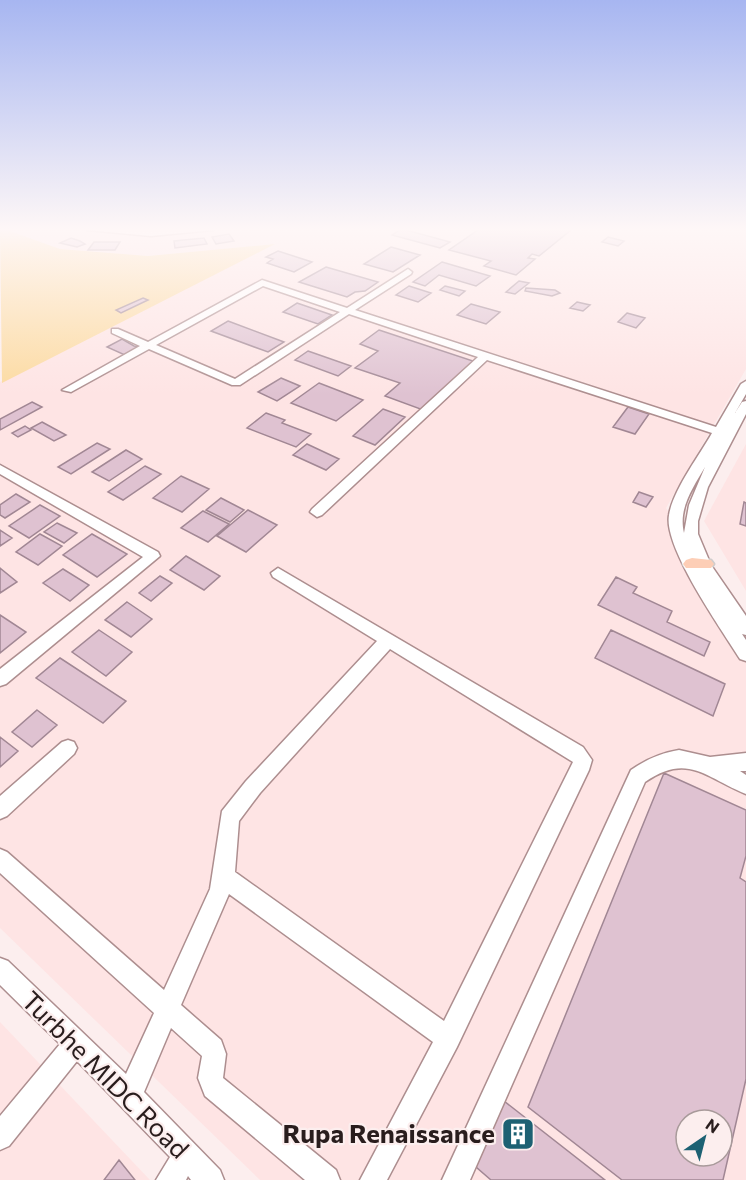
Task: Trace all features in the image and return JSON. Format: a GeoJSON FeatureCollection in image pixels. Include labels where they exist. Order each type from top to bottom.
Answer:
{"type":"FeatureCollection","features":[{"type":"Feature","properties":{"kind":"street"},"geometry":{"type":"LineString","coordinates":[[67,390],[258,285]]}},
{"type":"Feature","properties":{"kind":"street"},"geometry":{"type":"LineString","coordinates":[[268,285],[723,433]]}},
{"type":"Feature","properties":{"kind":"street"},"geometry":{"type":"LineString","coordinates":[[115,331],[236,383],[388,285]]}},
{"type":"Feature","properties":{"kind":"street"},"geometry":{"type":"LineString","coordinates":[[317,512],[485,356]]}},
{"type":"Feature","properties":{"kind":"street"},"geometry":{"type":"LineString","coordinates":[[723,433],[746,384]]}},
{"type":"Feature","properties":{"kind":"street"},"geometry":{"type":"LineString","coordinates":[[746,404],[723,433],[681,500],[674,519],[678,538],[746,629]]}},
{"type":"Feature","properties":{"kind":"street"},"geometry":{"type":"LineString","coordinates":[[0,679],[153,556],[2,472]]}},
{"type":"Feature","properties":{"kind":"street"},"geometry":{"type":"LineString","coordinates":[[698,564],[746,654]]}},
{"type":"Feature","properties":{"kind":"street"},"geometry":{"type":"LineString","coordinates":[[278,573],[577,753],[583,760],[448,1038],[373,1180]]}},
{"type":"Feature","properties":{"kind":"street"},"geometry":{"type":"LineString","coordinates":[[129,1096],[168,1011],[224,877],[229,818],[240,802],[339,690],[388,640]]}},
{"type":"Feature","properties":{"kind":"street"},"geometry":{"type":"LineString","coordinates":[[0,809],[68,748]]}},
{"type":"Feature","properties":{"kind":"street"},"geometry":{"type":"LineString","coordinates":[[456,1180],[638,776],[655,762],[680,759],[711,765],[746,762]]}},
{"type":"Feature","properties":{"kind":"street"},"geometry":{"type":"LineString","coordinates":[[711,765],[746,785]]}},
{"type":"Feature","properties":{"kind":"street"},"geometry":{"type":"LineString","coordinates":[[0,859],[214,1052],[210,1079],[214,1087],[326,1180]]}},
{"type":"Feature","properties":{"kind":"street"},"geometry":{"type":"LineString","coordinates":[[224,877],[448,1038]]}},
{"type":"Feature","properties":{"kind":"street","name":"Turbhe MIDC Road"},"geometry":{"type":"LineString","coordinates":[[0,969],[129,1096],[210,1180]]}},
{"type":"Feature","properties":{"kind":"street"},"geometry":{"type":"LineString","coordinates":[[0,1137],[75,1044]]}},
{"type":"Feature","properties":{"kind":"street"},"geometry":{"type":"LineString","coordinates":[[170,1180],[186,1156]]}},
{"type":"Feature","properties":{"kind":"shaded area"},"geometry":{"type":"Polygon","coordinates":[[[1,285],[194,285],[2,383],[1,285]]]}},
{"type":"Feature","properties":{"kind":"shaded area"},"geometry":{"type":"Polygon","coordinates":[[[192,285],[746,285],[746,369],[666,508],[746,648],[746,1180],[260,1180],[0,928],[0,382],[192,285]]]}},
{"type":"Feature","properties":{"kind":"shaded area"},"geometry":{"type":"Polygon","coordinates":[[[746,444],[746,591],[704,521],[746,444]]]}},
{"type":"Feature","properties":{"kind":"shaded area"},"geometry":{"type":"Polygon","coordinates":[[[0,1022],[150,1180],[0,1180],[0,1022]]]}},
{"type":"Feature","properties":{"kind":"building"},"geometry":{"type":"Polygon","coordinates":[[[309,285],[374,285],[365,291],[355,292],[347,297],[309,285]]]}},
{"type":"Feature","properties":{"kind":"building"},"geometry":{"type":"Polygon","coordinates":[[[514,285],[526,285],[515,294],[506,292],[514,285]]]}},
{"type":"Feature","properties":{"kind":"building"},"geometry":{"type":"Polygon","coordinates":[[[409,286],[431,293],[418,302],[396,295],[409,286]]]}},
{"type":"Feature","properties":{"kind":"building"},"geometry":{"type":"Polygon","coordinates":[[[445,286],[465,291],[459,296],[440,290],[445,286]]]}},
{"type":"Feature","properties":{"kind":"building"},"geometry":{"type":"Polygon","coordinates":[[[526,288],[555,290],[560,293],[552,296],[525,291],[526,288]]]}},
{"type":"Feature","properties":{"kind":"building"},"geometry":{"type":"Polygon","coordinates":[[[143,298],[148,300],[121,313],[116,310],[143,298]]]}},
{"type":"Feature","properties":{"kind":"building"},"geometry":{"type":"Polygon","coordinates":[[[577,302],[590,305],[583,311],[570,308],[577,302]]]}},
{"type":"Feature","properties":{"kind":"building"},"geometry":{"type":"Polygon","coordinates":[[[297,303],[332,315],[318,324],[283,312],[297,303]]]}},
{"type":"Feature","properties":{"kind":"building"},"geometry":{"type":"Polygon","coordinates":[[[471,304],[500,312],[486,324],[457,315],[471,304]]]}},
{"type":"Feature","properties":{"kind":"building"},"geometry":{"type":"Polygon","coordinates":[[[627,313],[645,318],[636,328],[618,322],[627,313]]]}},
{"type":"Feature","properties":{"kind":"building"},"geometry":{"type":"Polygon","coordinates":[[[228,321],[284,342],[268,352],[211,331],[228,321]]]}},
{"type":"Feature","properties":{"kind":"building"},"geometry":{"type":"Polygon","coordinates":[[[379,330],[476,362],[423,410],[385,396],[400,383],[355,368],[378,351],[360,344],[379,330]]]}},
{"type":"Feature","properties":{"kind":"building"},"geometry":{"type":"Polygon","coordinates":[[[122,339],[134,346],[143,347],[127,356],[107,347],[122,339]]]}},
{"type":"Feature","properties":{"kind":"building"},"geometry":{"type":"Polygon","coordinates":[[[308,351],[351,366],[338,376],[295,360],[308,351]]]}},
{"type":"Feature","properties":{"kind":"building"},"geometry":{"type":"Polygon","coordinates":[[[281,378],[300,386],[277,401],[258,392],[281,378]]]}},
{"type":"Feature","properties":{"kind":"building"},"geometry":{"type":"Polygon","coordinates":[[[319,383],[363,400],[336,421],[291,403],[319,383]]]}},
{"type":"Feature","properties":{"kind":"building"},"geometry":{"type":"Polygon","coordinates":[[[32,402],[42,407],[0,430],[0,419],[32,402]]]}},
{"type":"Feature","properties":{"kind":"building"},"geometry":{"type":"Polygon","coordinates":[[[628,407],[649,414],[635,434],[613,427],[628,407]]]}},
{"type":"Feature","properties":{"kind":"building"},"geometry":{"type":"Polygon","coordinates":[[[383,409],[405,417],[375,445],[353,436],[383,409]]]}},
{"type":"Feature","properties":{"kind":"building"},"geometry":{"type":"Polygon","coordinates":[[[266,413],[285,420],[282,423],[311,434],[296,447],[247,428],[266,413]]]}},
{"type":"Feature","properties":{"kind":"building"},"geometry":{"type":"Polygon","coordinates":[[[42,422],[66,435],[54,441],[31,428],[42,422]]]}},
{"type":"Feature","properties":{"kind":"building"},"geometry":{"type":"Polygon","coordinates":[[[25,426],[31,430],[18,437],[12,433],[25,426]]]}},
{"type":"Feature","properties":{"kind":"building"},"geometry":{"type":"Polygon","coordinates":[[[97,443],[110,449],[71,474],[58,467],[97,443]]]}},
{"type":"Feature","properties":{"kind":"building"},"geometry":{"type":"Polygon","coordinates":[[[307,444],[339,459],[326,470],[293,455],[307,444]]]}},
{"type":"Feature","properties":{"kind":"building"},"geometry":{"type":"Polygon","coordinates":[[[126,450],[142,459],[109,481],[92,472],[126,450]]]}},
{"type":"Feature","properties":{"kind":"building"},"geometry":{"type":"Polygon","coordinates":[[[145,466],[161,474],[123,500],[108,492],[145,466]]]}},
{"type":"Feature","properties":{"kind":"building"},"geometry":{"type":"Polygon","coordinates":[[[181,476],[209,489],[182,512],[153,498],[181,476]]]}},
{"type":"Feature","properties":{"kind":"building"},"geometry":{"type":"Polygon","coordinates":[[[639,492],[653,497],[646,507],[633,502],[639,492]]]}},
{"type":"Feature","properties":{"kind":"building"},"geometry":{"type":"Polygon","coordinates":[[[16,494],[30,502],[5,518],[0,515],[0,505],[16,494]]]}},
{"type":"Feature","properties":{"kind":"building"},"geometry":{"type":"Polygon","coordinates":[[[221,498],[244,510],[230,522],[206,510],[221,498]]]}},
{"type":"Feature","properties":{"kind":"building"},"geometry":{"type":"Polygon","coordinates":[[[744,502],[746,503],[746,526],[740,524],[744,502]]]}},
{"type":"Feature","properties":{"kind":"building"},"geometry":{"type":"Polygon","coordinates":[[[40,505],[60,516],[29,538],[9,526],[40,505]]]}},
{"type":"Feature","properties":{"kind":"building"},"geometry":{"type":"Polygon","coordinates":[[[248,510],[277,525],[246,552],[217,536],[248,510]]]}},
{"type":"Feature","properties":{"kind":"building"},"geometry":{"type":"Polygon","coordinates":[[[203,511],[229,524],[208,542],[181,528],[203,511]]]}},
{"type":"Feature","properties":{"kind":"building"},"geometry":{"type":"Polygon","coordinates":[[[57,523],[77,533],[64,543],[44,532],[57,523]]]}},
{"type":"Feature","properties":{"kind":"building"},"geometry":{"type":"Polygon","coordinates":[[[0,530],[12,538],[0,546],[0,530]]]}},
{"type":"Feature","properties":{"kind":"building"},"geometry":{"type":"Polygon","coordinates":[[[40,534],[62,546],[38,565],[16,552],[40,534]]]}},
{"type":"Feature","properties":{"kind":"building"},"geometry":{"type":"Polygon","coordinates":[[[92,534],[127,554],[97,577],[63,555],[92,534]]]}},
{"type":"Feature","properties":{"kind":"building"},"geometry":{"type":"Polygon","coordinates":[[[186,556],[220,576],[204,590],[170,570],[186,556]]]}},
{"type":"Feature","properties":{"kind":"building"},"geometry":{"type":"Polygon","coordinates":[[[0,568],[17,582],[0,593],[0,568]]]}},
{"type":"Feature","properties":{"kind":"building"},"geometry":{"type":"Polygon","coordinates":[[[63,569],[89,585],[70,601],[43,583],[63,569]]]}},
{"type":"Feature","properties":{"kind":"building"},"geometry":{"type":"Polygon","coordinates":[[[160,576],[172,583],[151,601],[139,593],[160,576]]]}},
{"type":"Feature","properties":{"kind":"building"},"geometry":{"type":"Polygon","coordinates":[[[616,577],[637,587],[633,593],[672,611],[667,622],[710,642],[704,656],[598,605],[616,577]]]}},
{"type":"Feature","properties":{"kind":"building"},"geometry":{"type":"Polygon","coordinates":[[[127,602],[152,619],[131,637],[105,620],[127,602]]]}},
{"type":"Feature","properties":{"kind":"building"},"geometry":{"type":"Polygon","coordinates":[[[0,615],[26,632],[0,653],[0,615]]]}},
{"type":"Feature","properties":{"kind":"building"},"geometry":{"type":"Polygon","coordinates":[[[99,630],[132,652],[106,676],[72,652],[99,630]]]}},
{"type":"Feature","properties":{"kind":"building"},"geometry":{"type":"Polygon","coordinates":[[[611,630],[725,684],[713,716],[595,658],[611,630]]]}},
{"type":"Feature","properties":{"kind":"building"},"geometry":{"type":"Polygon","coordinates":[[[60,658],[126,701],[103,723],[36,678],[60,658]]]}},
{"type":"Feature","properties":{"kind":"building"},"geometry":{"type":"Polygon","coordinates":[[[37,710],[57,725],[32,747],[12,732],[37,710]]]}},
{"type":"Feature","properties":{"kind":"building"},"geometry":{"type":"Polygon","coordinates":[[[0,737],[18,751],[0,767],[0,737]]]}},
{"type":"Feature","properties":{"kind":"building"},"geometry":{"type":"Polygon","coordinates":[[[664,773],[746,810],[746,856],[740,878],[746,882],[746,1079],[734,1132],[734,1108],[674,1108],[674,1168],[726,1168],[723,1180],[622,1180],[528,1107],[664,773]]]}},
{"type":"Feature","properties":{"kind":"building","name":"Rupa Renaissance"},"geometry":{"type":"Polygon","coordinates":[[[504,1101],[605,1180],[491,1180],[476,1167],[504,1101]]]}},
{"type":"Feature","properties":{"kind":"building"},"geometry":{"type":"Polygon","coordinates":[[[119,1160],[135,1180],[104,1180],[119,1160]]]}},
{"type":"Feature","properties":{"kind":"place","name":"Rupa Renaissance"},"geometry":{"type":"Point","coordinates":[518,1134]}}]}
